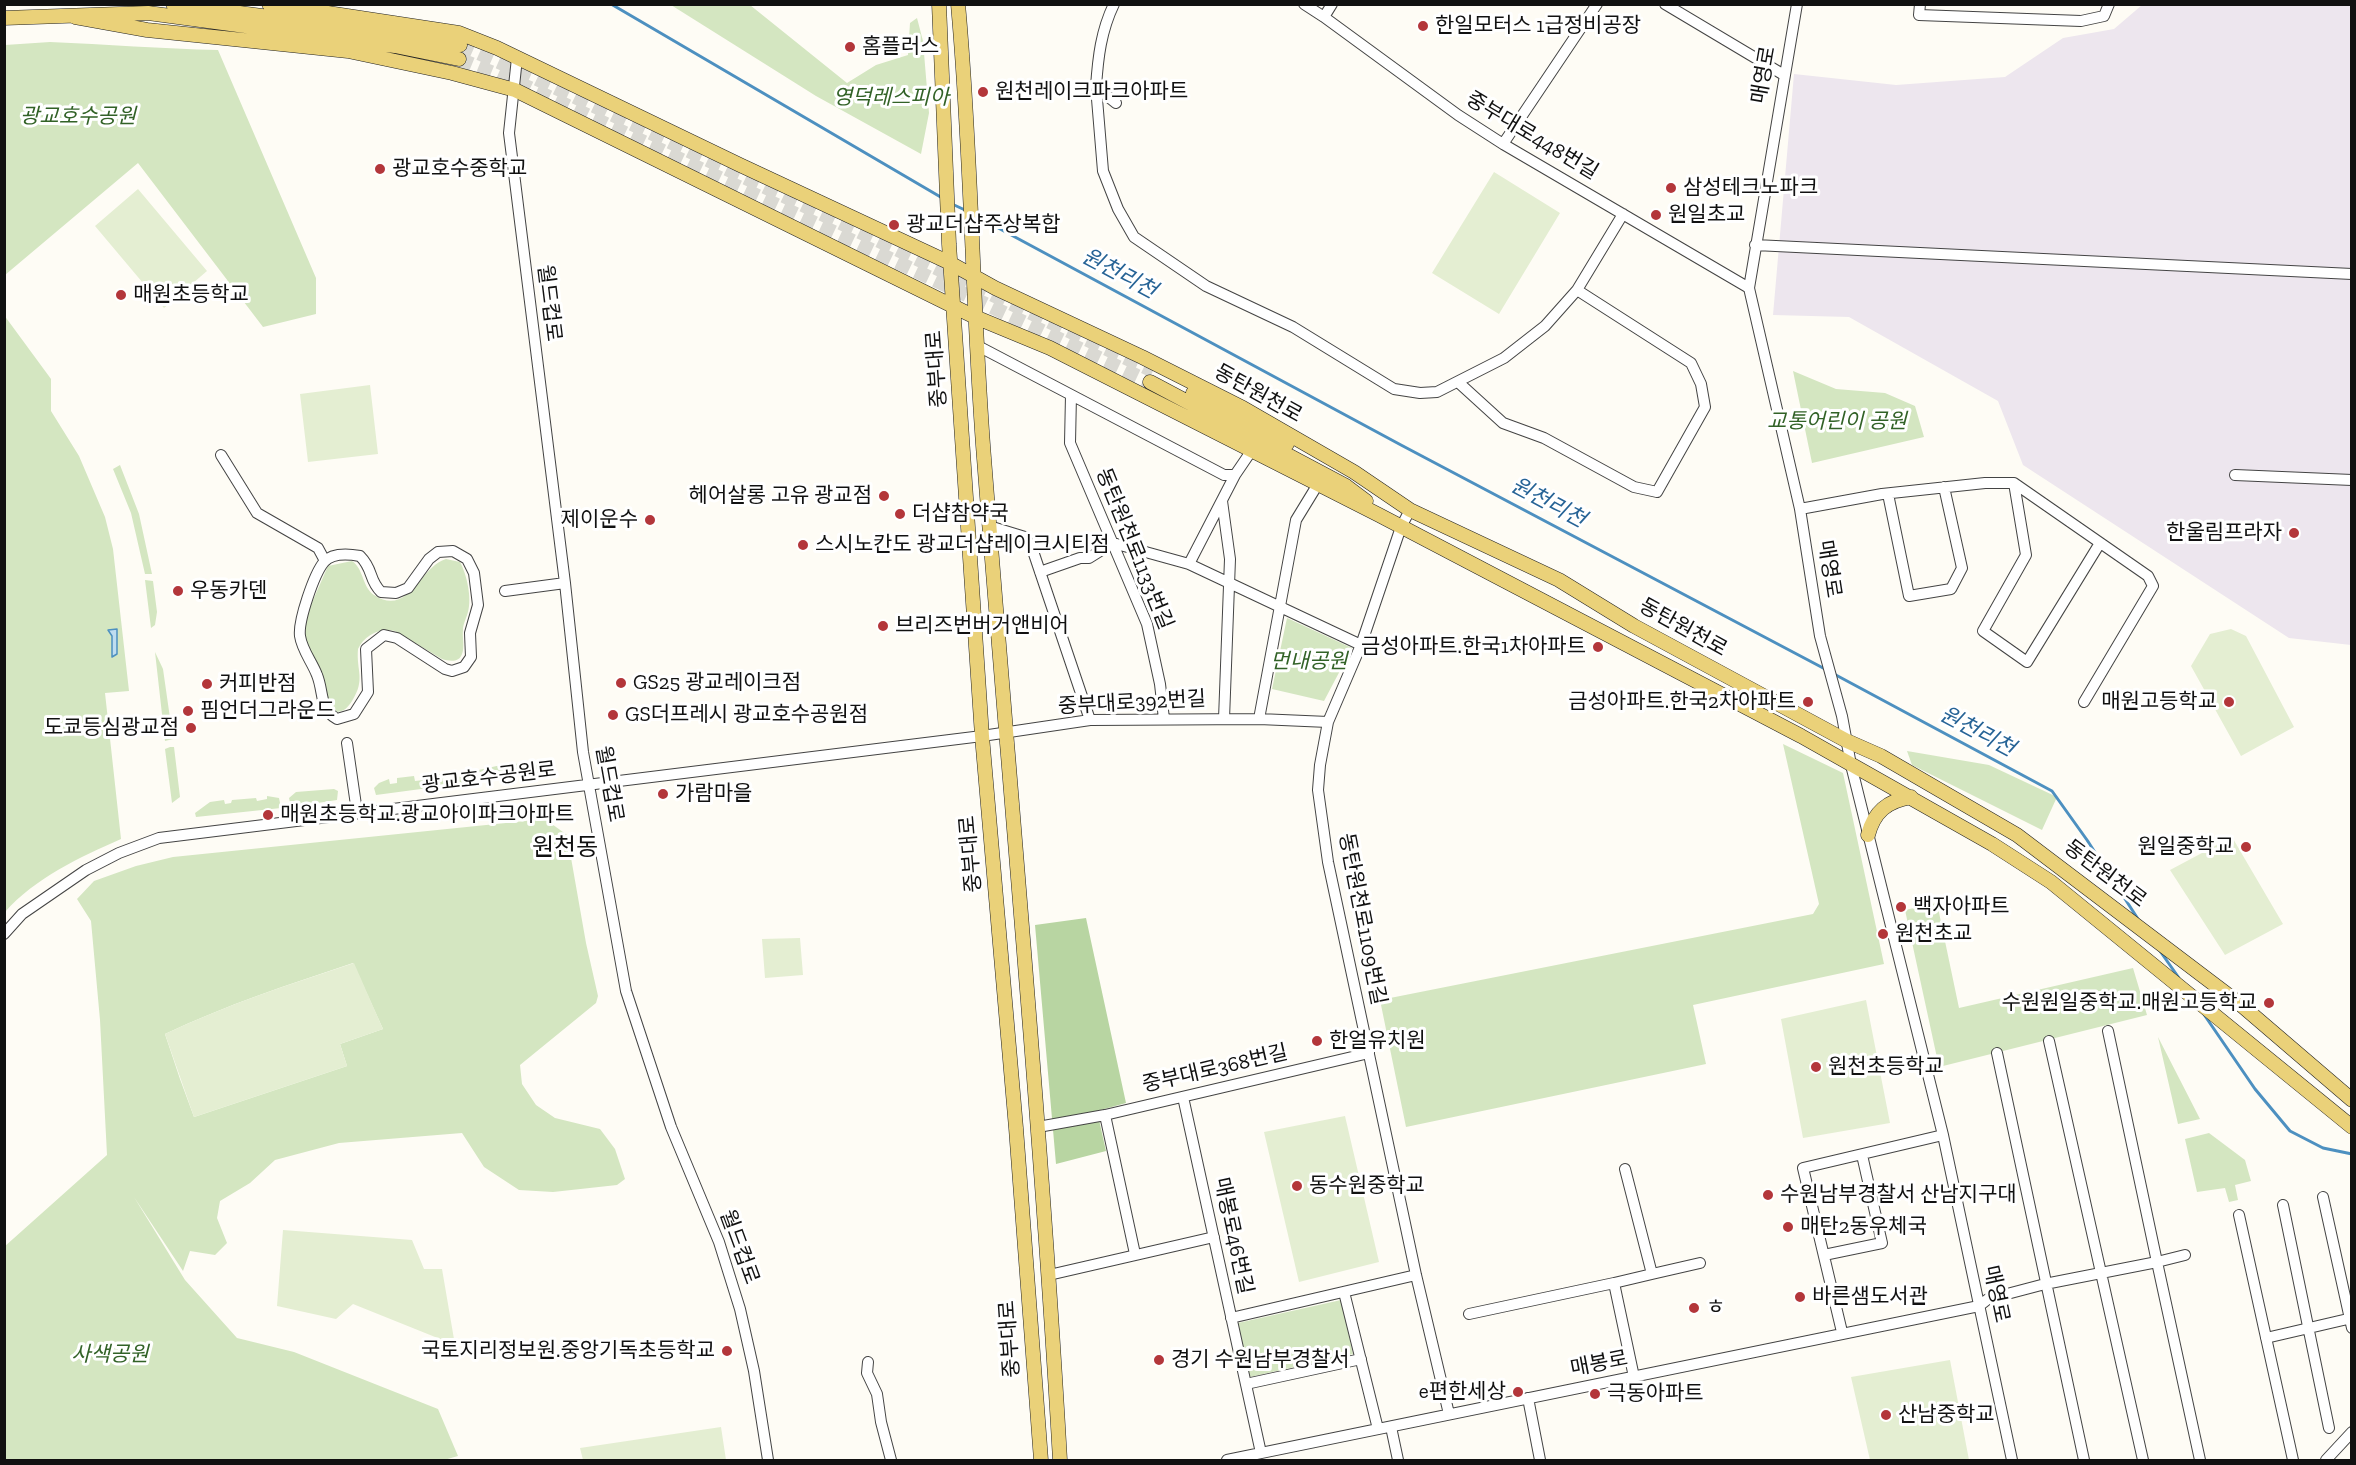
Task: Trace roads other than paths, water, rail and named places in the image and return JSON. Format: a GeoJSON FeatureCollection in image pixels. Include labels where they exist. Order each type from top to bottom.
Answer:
{"type":"FeatureCollection","features":[{"type":"Feature","properties":{"kind":"main road"},"geometry":{"type":"LineString","coordinates":[[173,4],[460,45]]}},
{"type":"Feature","properties":{"kind":"main road","name":"동탄원천로"},"geometry":{"type":"LineString","coordinates":[[269,4],[459,33],[497,48],[950,263],[1243,408],[1354,472],[1410,510],[1558,580],[1634,626],[1847,741],[1881,756],[2017,835],[2240,1004],[2352,1100]]}},
{"type":"Feature","properties":{"kind":"main road","name":"중부대로"},"geometry":{"type":"LineString","coordinates":[[939,4],[950,263],[982,736],[1016,1128],[1041,1461]]}},
{"type":"Feature","properties":{"kind":"main road","name":"중부대로"},"geometry":{"type":"LineString","coordinates":[[958,4],[966,86],[976,345],[1038,1127],[1060,1461]]}},
{"type":"Feature","properties":{"kind":"main road"},"geometry":{"type":"LineString","coordinates":[[4,18],[148,13],[395,46],[459,59]]}},
{"type":"Feature","properties":{"kind":"main road","name":"동탄원천로"},"geometry":{"type":"LineString","coordinates":[[75,17],[147,30],[348,51],[452,73],[515,90],[975,317],[1050,348],[1318,484],[1801,736],[1911,797],[2025,865],[2051,882],[2086,913],[2347,1124]]}},
{"type":"Feature","properties":{"kind":"main road"},"geometry":{"type":"LineString","coordinates":[[1401,527],[1346,486],[1152,377],[1410,510]]}},
{"type":"Feature","properties":{"kind":"main road"},"geometry":{"type":"LineString","coordinates":[[1868,835],[1871,824],[1880,810],[1892,801],[1911,797]]}},
{"type":"Feature","properties":{"kind":"main road"},"geometry":{"type":"LineString","coordinates":[[1039,1438],[1059,1437]]}},
{"type":"Feature","properties":{"kind":"street"},"geometry":{"type":"LineString","coordinates":[[1114,4],[1098,52],[1096,87],[1102,171],[1118,209],[1134,237],[1206,286],[1293,327],[1394,389],[1420,393],[1437,392],[1504,358],[1537,332],[1577,290],[1623,214]]}},
{"type":"Feature","properties":{"kind":"street","name":"중부대로448번길"},"geometry":{"type":"LineString","coordinates":[[1304,4],[1458,115],[1503,144],[1749,288]]}},
{"type":"Feature","properties":{"kind":"street"},"geometry":{"type":"LineString","coordinates":[[1324,17],[1332,4]]}},
{"type":"Feature","properties":{"kind":"street"},"geometry":{"type":"LineString","coordinates":[[1503,144],[1597,4]]}},
{"type":"Feature","properties":{"kind":"street","name":"매영로"},"geometry":{"type":"LineString","coordinates":[[1797,4],[1749,288],[1800,509],[1820,636],[1842,716],[1851,765],[1943,1135],[2012,1461]]}},
{"type":"Feature","properties":{"kind":"street"},"geometry":{"type":"LineString","coordinates":[[1920,4],[1919,15],[2081,21],[2104,16],[2109,4]]}},
{"type":"Feature","properties":{"kind":"street"},"geometry":{"type":"LineString","coordinates":[[1666,5],[1784,75]]}},
{"type":"Feature","properties":{"kind":"street","name":"월드컵로"},"geometry":{"type":"LineString","coordinates":[[517,58],[509,133],[588,784],[626,991],[671,1127],[719,1242],[740,1309],[754,1371],[768,1461]]}},
{"type":"Feature","properties":{"kind":"street"},"geometry":{"type":"LineString","coordinates":[[1096,87],[1116,103]]}},
{"type":"Feature","properties":{"kind":"street"},"geometry":{"type":"LineString","coordinates":[[1755,245],[2352,274]]}},
{"type":"Feature","properties":{"kind":"street"},"geometry":{"type":"LineString","coordinates":[[1458,382],[1503,423],[1544,438],[1634,487],[1657,492],[1705,406],[1701,384],[1691,363],[1577,290]]}},
{"type":"Feature","properties":{"kind":"street"},"geometry":{"type":"LineString","coordinates":[[976,345],[1224,475],[1235,475]]}},
{"type":"Feature","properties":{"kind":"street","name":"동탄원천로1133번길"},"geometry":{"type":"LineString","coordinates":[[1071,395],[1070,443],[1147,624],[1160,684],[1164,719]]}},
{"type":"Feature","properties":{"kind":"street"},"geometry":{"type":"LineString","coordinates":[[1189,564],[1235,475],[1252,450]]}},
{"type":"Feature","properties":{"kind":"street"},"geometry":{"type":"LineString","coordinates":[[221,455],[257,513],[318,548],[325,561]]}},
{"type":"Feature","properties":{"kind":"street"},"geometry":{"type":"LineString","coordinates":[[2235,475],[2352,480]]}},
{"type":"Feature","properties":{"kind":"street"},"geometry":{"type":"LineString","coordinates":[[1800,509],[1944,487],[2014,483],[2148,576],[2153,586],[2084,702]]}},
{"type":"Feature","properties":{"kind":"street"},"geometry":{"type":"LineString","coordinates":[[2014,483],[2026,555],[1983,631],[2027,662],[2100,543]]}},
{"type":"Feature","properties":{"kind":"street"},"geometry":{"type":"LineString","coordinates":[[1259,719],[1296,520],[1318,484]]}},
{"type":"Feature","properties":{"kind":"street"},"geometry":{"type":"LineString","coordinates":[[1888,494],[1909,597],[1951,589],[1962,568],[1944,487]]}},
{"type":"Feature","properties":{"kind":"street","name":"중부대로392번길"},"geometry":{"type":"LineString","coordinates":[[1222,501],[1230,559],[1224,719]]}},
{"type":"Feature","properties":{"kind":"street","name":"동탄원천로1109번길"},"geometry":{"type":"LineString","coordinates":[[1410,510],[1401,527],[1361,645],[1328,722],[1318,790],[1328,862],[1416,1275],[1449,1414]]}},
{"type":"Feature","properties":{"kind":"street"},"geometry":{"type":"LineString","coordinates":[[989,526],[1025,537],[1033,551],[1090,720]]}},
{"type":"Feature","properties":{"kind":"street"},"geometry":{"type":"LineString","coordinates":[[1040,572],[1080,558],[1089,558],[1113,543],[1189,564],[1361,645]]}},
{"type":"Feature","properties":{"kind":"street"},"geometry":{"type":"LineString","coordinates":[[453,551],[467,559],[474,573],[478,605],[470,633],[471,657],[464,667],[452,671],[445,669],[397,638],[384,635],[366,649],[368,692],[354,714],[337,719],[327,714],[317,675],[301,639],[300,624],[325,561],[334,556],[360,556],[370,566],[373,584],[381,592],[396,593],[408,588],[429,559],[438,552],[453,551]]}},
{"type":"Feature","properties":{"kind":"street"},"geometry":{"type":"LineString","coordinates":[[506,591],[564,583]]}},
{"type":"Feature","properties":{"kind":"street","name":"중부대로392번길"},"geometry":{"type":"LineString","coordinates":[[1006,733],[1090,720],[1259,719],[1328,722]]}},
{"type":"Feature","properties":{"kind":"street","name":"광교호수공원로"},"geometry":{"type":"LineString","coordinates":[[4,934],[22,914],[86,870],[140,844],[159,838],[357,812],[448,804],[588,784],[1006,733]]}},
{"type":"Feature","properties":{"kind":"street"},"geometry":{"type":"LineString","coordinates":[[347,743],[357,812]]}},
{"type":"Feature","properties":{"kind":"street"},"geometry":{"type":"LineString","coordinates":[[2108,1031],[2200,1461]]}},
{"type":"Feature","properties":{"kind":"street"},"geometry":{"type":"LineString","coordinates":[[2049,1041],[2143,1461]]}},
{"type":"Feature","properties":{"kind":"street","name":"중부대로368번길"},"geometry":{"type":"LineString","coordinates":[[1038,1127],[1105,1115],[1370,1053]]}},
{"type":"Feature","properties":{"kind":"street"},"geometry":{"type":"LineString","coordinates":[[1996,1053],[2084,1461]]}},
{"type":"Feature","properties":{"kind":"street","name":"매봉로46번길"},"geometry":{"type":"LineString","coordinates":[[1183,1097],[1261,1454]]}},
{"type":"Feature","properties":{"kind":"street"},"geometry":{"type":"LineString","coordinates":[[1105,1115],[1135,1254]]}},
{"type":"Feature","properties":{"kind":"street"},"geometry":{"type":"LineString","coordinates":[[1842,1332],[1803,1168],[1943,1135]]}},
{"type":"Feature","properties":{"kind":"street"},"geometry":{"type":"LineString","coordinates":[[1824,1255],[1882,1243],[1862,1155]]}},
{"type":"Feature","properties":{"kind":"street"},"geometry":{"type":"LineString","coordinates":[[1625,1169],[1652,1274]]}},
{"type":"Feature","properties":{"kind":"street"},"geometry":{"type":"LineString","coordinates":[[2266,1338],[2308,1327],[2351,1321],[2323,1197]]}},
{"type":"Feature","properties":{"kind":"street"},"geometry":{"type":"LineString","coordinates":[[2283,1205],[2329,1428]]}},
{"type":"Feature","properties":{"kind":"street"},"geometry":{"type":"LineString","coordinates":[[2239,1215],[2294,1461]]}},
{"type":"Feature","properties":{"kind":"street"},"geometry":{"type":"LineString","coordinates":[[1049,1275],[1214,1237]]}},
{"type":"Feature","properties":{"kind":"street","name":"매봉로"},"geometry":{"type":"LineString","coordinates":[[1227,1461],[1842,1332],[1978,1306],[1988,1299],[2045,1284],[2185,1255]]}},
{"type":"Feature","properties":{"kind":"street"},"geometry":{"type":"LineString","coordinates":[[1469,1314],[1700,1263]]}},
{"type":"Feature","properties":{"kind":"street"},"geometry":{"type":"LineString","coordinates":[[1231,1318],[1416,1275]]}},
{"type":"Feature","properties":{"kind":"street"},"geometry":{"type":"LineString","coordinates":[[1614,1283],[1634,1377]]}},
{"type":"Feature","properties":{"kind":"street"},"geometry":{"type":"LineString","coordinates":[[1344,1292],[1378,1430]]}},
{"type":"Feature","properties":{"kind":"street"},"geometry":{"type":"LineString","coordinates":[[1246,1384],[1361,1359]]}},
{"type":"Feature","properties":{"kind":"street"},"geometry":{"type":"LineString","coordinates":[[868,1362],[867,1373],[877,1394],[881,1422],[891,1461]]}},
{"type":"Feature","properties":{"kind":"street"},"geometry":{"type":"LineString","coordinates":[[1527,1398],[1540,1461]]}},
{"type":"Feature","properties":{"kind":"street"},"geometry":{"type":"LineString","coordinates":[[1391,1426],[1398,1461]]}},
{"type":"Feature","properties":{"kind":"street"},"geometry":{"type":"LineString","coordinates":[[2326,1461],[2352,1432]]}},
{"type":"Feature","properties":{"kind":"water"},"geometry":{"type":"Polygon","coordinates":[[[117,629],[117,654],[112,657],[112,636],[108,630],[117,629]]]}},
{"type":"Feature","properties":{"kind":"waterway","name":"원천리천"},"geometry":{"type":"LineString","coordinates":[[611,4],[944,199]]}},
{"type":"Feature","properties":{"kind":"waterway","name":"원천리천"},"geometry":{"type":"LineString","coordinates":[[952,204],[965,210]]}},
{"type":"Feature","properties":{"kind":"waterway","name":"원천리천"},"geometry":{"type":"LineString","coordinates":[[976,216],[1401,445],[1825,669]]}},
{"type":"Feature","properties":{"kind":"waterway","name":"원천리천"},"geometry":{"type":"LineString","coordinates":[[1834,674],[2052,791],[2138,919]]}},
{"type":"Feature","properties":{"kind":"waterway","name":"원천리천"},"geometry":{"type":"LineString","coordinates":[[2160,951],[2179,978]]}},
{"type":"Feature","properties":{"kind":"waterway","name":"원천리천"},"geometry":{"type":"LineString","coordinates":[[2203,1013],[2255,1089],[2290,1131],[2323,1148],[2352,1154]]}},
{"type":"Feature","properties":{"kind":"tunnel"},"geometry":{"type":"LineString","coordinates":[[460,45],[533,77],[1153,371]]}},
{"type":"Feature","properties":{"kind":"tunnel"},"geometry":{"type":"LineString","coordinates":[[459,59],[530,88],[1150,382]]}},
{"type":"Feature","properties":{"kind":"place","name":"한일모터스 1급정비공장"},"geometry":{"type":"Point","coordinates":[1423,26]}},
{"type":"Feature","properties":{"kind":"place","name":"홈플러스"},"geometry":{"type":"Point","coordinates":[850,47]}},
{"type":"Feature","properties":{"kind":"place","name":"원천레이크파크아파트"},"geometry":{"type":"Point","coordinates":[983,92]}},
{"type":"Feature","properties":{"kind":"place","name":"광교호수중학교"},"geometry":{"type":"Point","coordinates":[380,169]}},
{"type":"Feature","properties":{"kind":"place","name":"삼성테크노파크"},"geometry":{"type":"Point","coordinates":[1671,188]}},
{"type":"Feature","properties":{"kind":"place","name":"원일초교"},"geometry":{"type":"Point","coordinates":[1656,215]}},
{"type":"Feature","properties":{"kind":"place","name":"광교더샵주상복합"},"geometry":{"type":"Point","coordinates":[894,225]}},
{"type":"Feature","properties":{"kind":"place","name":"매원초등학교"},"geometry":{"type":"Point","coordinates":[121,295]}},
{"type":"Feature","properties":{"kind":"place","name":"헤어살롱 고유 광교점"},"geometry":{"type":"Point","coordinates":[884,496]}},
{"type":"Feature","properties":{"kind":"place","name":"더샵참약국"},"geometry":{"type":"Point","coordinates":[900,514]}},
{"type":"Feature","properties":{"kind":"place","name":"제이운수"},"geometry":{"type":"Point","coordinates":[650,520]}},
{"type":"Feature","properties":{"kind":"place","name":"한울림프라자"},"geometry":{"type":"Point","coordinates":[2294,533]}},
{"type":"Feature","properties":{"kind":"place","name":"스시노칸도 광교더샵레이크시티점"},"geometry":{"type":"Point","coordinates":[803,545]}},
{"type":"Feature","properties":{"kind":"place","name":"우동카덴"},"geometry":{"type":"Point","coordinates":[178,591]}},
{"type":"Feature","properties":{"kind":"place","name":"브리즈번버거앤비어"},"geometry":{"type":"Point","coordinates":[883,626]}},
{"type":"Feature","properties":{"kind":"place","name":"금성아파트.한국1차아파트"},"geometry":{"type":"Point","coordinates":[1598,647]}},
{"type":"Feature","properties":{"kind":"place","name":"GS25 광교레이크점"},"geometry":{"type":"Point","coordinates":[621,683]}},
{"type":"Feature","properties":{"kind":"place","name":"커피반점"},"geometry":{"type":"Point","coordinates":[207,684]}},
{"type":"Feature","properties":{"kind":"place","name":"금성아파트.한국2차아파트"},"geometry":{"type":"Point","coordinates":[1808,702]}},
{"type":"Feature","properties":{"kind":"place","name":"매원고등학교"},"geometry":{"type":"Point","coordinates":[2229,702]}},
{"type":"Feature","properties":{"kind":"place","name":"핌언더그라운드"},"geometry":{"type":"Point","coordinates":[188,711]}},
{"type":"Feature","properties":{"kind":"place","name":"GS더프레시 광교호수공원점"},"geometry":{"type":"Point","coordinates":[613,715]}},
{"type":"Feature","properties":{"kind":"place","name":"도쿄등심광교점"},"geometry":{"type":"Point","coordinates":[191,728]}},
{"type":"Feature","properties":{"kind":"place","name":"가람마을"},"geometry":{"type":"Point","coordinates":[663,794]}},
{"type":"Feature","properties":{"kind":"place","name":"매원초등학교.광교아이파크아파트"},"geometry":{"type":"Point","coordinates":[268,815]}},
{"type":"Feature","properties":{"kind":"place","name":"원일중학교"},"geometry":{"type":"Point","coordinates":[2246,847]}},
{"type":"Feature","properties":{"kind":"place","name":"백자아파트"},"geometry":{"type":"Point","coordinates":[1901,907]}},
{"type":"Feature","properties":{"kind":"place","name":"원천초교"},"geometry":{"type":"Point","coordinates":[1883,934]}},
{"type":"Feature","properties":{"kind":"place","name":"수원원일중학교.매원고등학교"},"geometry":{"type":"Point","coordinates":[2269,1003]}},
{"type":"Feature","properties":{"kind":"place","name":"한얼유치원"},"geometry":{"type":"Point","coordinates":[1317,1041]}},
{"type":"Feature","properties":{"kind":"place","name":"원천초등학교"},"geometry":{"type":"Point","coordinates":[1816,1067]}},
{"type":"Feature","properties":{"kind":"place","name":"동수원중학교"},"geometry":{"type":"Point","coordinates":[1297,1186]}},
{"type":"Feature","properties":{"kind":"place","name":"수원남부경찰서 산남지구대"},"geometry":{"type":"Point","coordinates":[1768,1195]}},
{"type":"Feature","properties":{"kind":"place","name":"매탄2동우체국"},"geometry":{"type":"Point","coordinates":[1788,1227]}},
{"type":"Feature","properties":{"kind":"place","name":"바른샘도서관"},"geometry":{"type":"Point","coordinates":[1800,1297]}},
{"type":"Feature","properties":{"kind":"place","name":"ㅎ"},"geometry":{"type":"Point","coordinates":[1694,1308]}},
{"type":"Feature","properties":{"kind":"place","name":"국토지리정보원.중앙기독초등학교"},"geometry":{"type":"Point","coordinates":[727,1351]}},
{"type":"Feature","properties":{"kind":"place","name":"경기 수원남부경찰서"},"geometry":{"type":"Point","coordinates":[1159,1360]}},
{"type":"Feature","properties":{"kind":"place","name":"e편한세상"},"geometry":{"type":"Point","coordinates":[1518,1392]}},
{"type":"Feature","properties":{"kind":"place","name":"극동아파트"},"geometry":{"type":"Point","coordinates":[1595,1394]}},
{"type":"Feature","properties":{"kind":"place","name":"산남중학교"},"geometry":{"type":"Point","coordinates":[1886,1415]}},
{"type":"Feature","properties":{"kind":"district","name":"원천동"},"geometry":{"type":"Point","coordinates":[565,848]}},
{"type":"Feature","properties":{"kind":"park label","name":"영덕레스피아"},"geometry":{"type":"Point","coordinates":[891,98]}},
{"type":"Feature","properties":{"kind":"park label","name":"광교호수공원"},"geometry":{"type":"Point","coordinates":[78,117]}},
{"type":"Feature","properties":{"kind":"park label","name":"교통어린이 공원"},"geometry":{"type":"Point","coordinates":[1837,422]}},
{"type":"Feature","properties":{"kind":"park label","name":"먼내공원"},"geometry":{"type":"Point","coordinates":[1309,662]}},
{"type":"Feature","properties":{"kind":"park label","name":"사색공원"},"geometry":{"type":"Point","coordinates":[110,1355]}}]}
